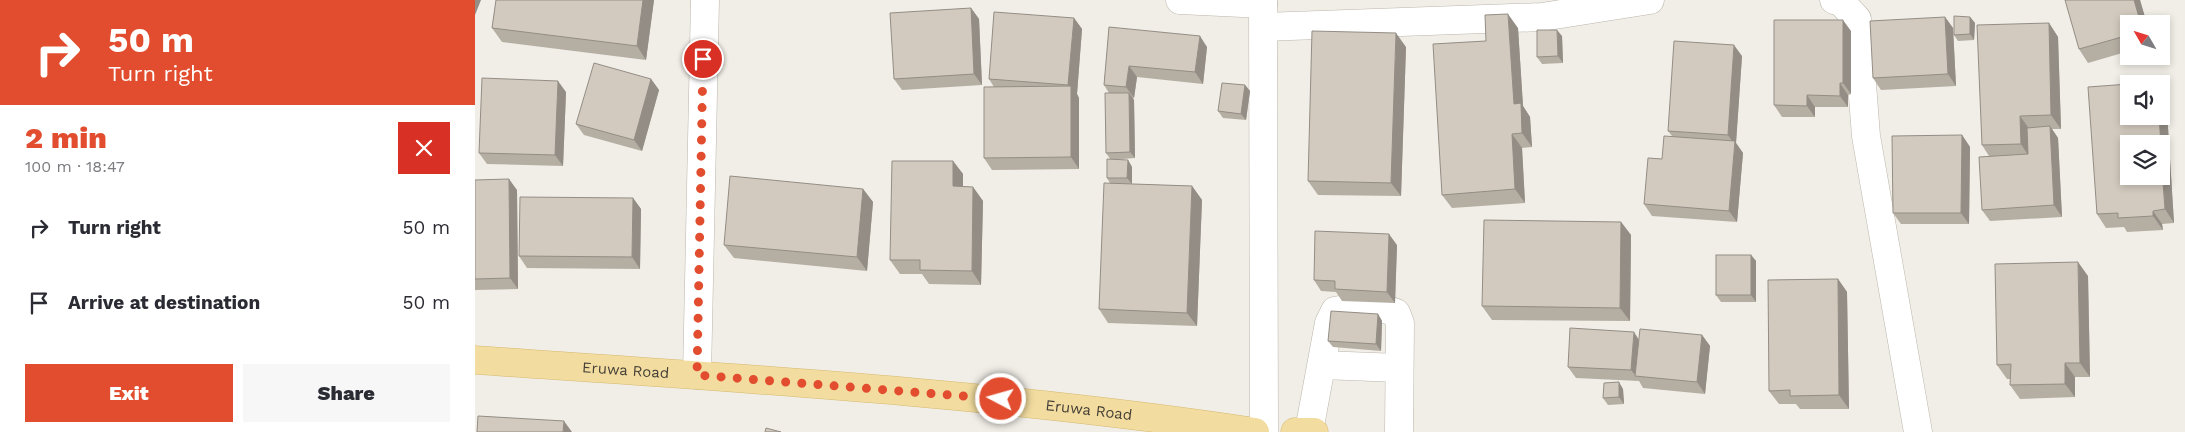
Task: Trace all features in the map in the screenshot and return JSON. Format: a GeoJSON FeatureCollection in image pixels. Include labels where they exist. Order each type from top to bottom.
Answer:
{"type":"FeatureCollection","features":[{"type":"Feature","properties":{"kind":"main road","name":"Eruwa Road"},"geometry":{"type":"LineString","coordinates":[[475,360],[983,397],[1168,419],[1255,432]]}},
{"type":"Feature","properties":{"kind":"main road"},"geometry":{"type":"LineString","coordinates":[[1295,432],[1313,432]]}},
{"type":"Feature","properties":{"kind":"street"},"geometry":{"type":"LineString","coordinates":[[697,375],[705,0]]}},
{"type":"Feature","properties":{"kind":"street"},"geometry":{"type":"LineString","coordinates":[[1180,0],[1264,10],[1542,17],[1650,0]]}},
{"type":"Feature","properties":{"kind":"street"},"geometry":{"type":"LineString","coordinates":[[1834,0],[1841,2],[1857,19],[1866,136],[1918,432]]}},
{"type":"Feature","properties":{"kind":"street"},"geometry":{"type":"LineString","coordinates":[[1264,10],[1264,432]]}},
{"type":"Feature","properties":{"kind":"street"},"geometry":{"type":"LineString","coordinates":[[1309,431],[1329,323],[1335,311],[1387,308],[1396,313],[1400,323],[1399,432]]}},
{"type":"Feature","properties":{"kind":"street"},"geometry":{"type":"LineString","coordinates":[[1322,365],[1399,368]]}},
{"type":"Feature","properties":{"kind":"building"},"geometry":{"type":"Polygon","coordinates":[[[496,0],[643,0],[637,46],[492,28],[496,0]]]}},
{"type":"Feature","properties":{"kind":"building"},"geometry":{"type":"Polygon","coordinates":[[[2065,0],[2134,0],[2138,15],[2120,15],[2120,38],[2079,49],[2065,0]]]}},
{"type":"Feature","properties":{"kind":"building"},"geometry":{"type":"Polygon","coordinates":[[[971,8],[974,74],[894,79],[890,13],[971,8]]]}},
{"type":"Feature","properties":{"kind":"building"},"geometry":{"type":"Polygon","coordinates":[[[994,12],[1074,18],[1068,85],[989,79],[994,12]]]}},
{"type":"Feature","properties":{"kind":"building"},"geometry":{"type":"Polygon","coordinates":[[[1508,14],[1514,104],[1521,103],[1522,133],[1512,134],[1515,189],[1442,195],[1433,44],[1486,41],[1485,15],[1508,14]]]}},
{"type":"Feature","properties":{"kind":"building"},"geometry":{"type":"Polygon","coordinates":[[[1954,16],[1970,17],[1970,34],[1954,35],[1954,16]]]}},
{"type":"Feature","properties":{"kind":"building"},"geometry":{"type":"Polygon","coordinates":[[[1945,17],[1948,74],[1873,78],[1870,21],[1945,17]]]}},
{"type":"Feature","properties":{"kind":"building"},"geometry":{"type":"Polygon","coordinates":[[[1774,20],[1843,20],[1843,83],[1840,83],[1840,96],[1807,95],[1807,106],[1774,105],[1774,20]]]}},
{"type":"Feature","properties":{"kind":"building"},"geometry":{"type":"Polygon","coordinates":[[[2049,23],[2051,115],[2020,116],[2021,144],[1982,145],[1977,25],[2049,23]]]}},
{"type":"Feature","properties":{"kind":"building"},"geometry":{"type":"Polygon","coordinates":[[[1109,27],[1200,36],[1195,72],[1129,66],[1126,87],[1104,85],[1109,27]]]}},
{"type":"Feature","properties":{"kind":"building"},"geometry":{"type":"Polygon","coordinates":[[[1537,30],[1557,30],[1558,56],[1537,57],[1537,30]]]}},
{"type":"Feature","properties":{"kind":"building"},"geometry":{"type":"Polygon","coordinates":[[[1312,31],[1396,33],[1391,183],[1308,181],[1312,31]]]}},
{"type":"Feature","properties":{"kind":"building"},"geometry":{"type":"Polygon","coordinates":[[[1674,41],[1734,45],[1728,135],[1668,131],[1674,41]]]}},
{"type":"Feature","properties":{"kind":"building"},"geometry":{"type":"Polygon","coordinates":[[[594,63],[651,79],[634,140],[576,124],[594,63]]]}},
{"type":"Feature","properties":{"kind":"building"},"geometry":{"type":"Polygon","coordinates":[[[482,78],[558,81],[555,155],[479,153],[482,78]]]}},
{"type":"Feature","properties":{"kind":"building"},"geometry":{"type":"Polygon","coordinates":[[[1222,83],[1245,85],[1241,114],[1218,111],[1222,83]]]}},
{"type":"Feature","properties":{"kind":"building"},"geometry":{"type":"Polygon","coordinates":[[[2120,85],[2120,125],[2160,125],[2160,135],[2120,135],[2120,185],[2163,185],[2165,209],[2153,211],[2153,216],[2118,218],[2118,213],[2097,214],[2088,87],[2120,85]]]}},
{"type":"Feature","properties":{"kind":"building"},"geometry":{"type":"Polygon","coordinates":[[[1071,86],[1071,157],[984,158],[984,87],[1071,86]]]}},
{"type":"Feature","properties":{"kind":"building"},"geometry":{"type":"Polygon","coordinates":[[[1105,93],[1129,93],[1130,152],[1106,153],[1105,93]]]}},
{"type":"Feature","properties":{"kind":"building"},"geometry":{"type":"Polygon","coordinates":[[[2050,126],[2054,205],[1982,210],[1979,157],[2028,154],[2027,128],[2050,126]]]}},
{"type":"Feature","properties":{"kind":"building"},"geometry":{"type":"Polygon","coordinates":[[[1962,135],[1961,213],[1893,213],[1892,136],[1962,135]]]}},
{"type":"Feature","properties":{"kind":"building"},"geometry":{"type":"Polygon","coordinates":[[[1664,136],[1735,141],[1729,211],[1644,204],[1648,158],[1662,159],[1664,136]]]}},
{"type":"Feature","properties":{"kind":"building"},"geometry":{"type":"Polygon","coordinates":[[[1107,159],[1128,160],[1127,178],[1107,178],[1107,159]]]}},
{"type":"Feature","properties":{"kind":"building"},"geometry":{"type":"Polygon","coordinates":[[[892,161],[953,161],[953,186],[973,187],[972,271],[920,270],[920,260],[890,260],[892,161]]]}},
{"type":"Feature","properties":{"kind":"building"},"geometry":{"type":"Polygon","coordinates":[[[730,176],[863,189],[857,257],[724,245],[730,176]]]}},
{"type":"Feature","properties":{"kind":"building"},"geometry":{"type":"Polygon","coordinates":[[[509,179],[510,278],[475,279],[475,180],[509,179]]]}},
{"type":"Feature","properties":{"kind":"building"},"geometry":{"type":"Polygon","coordinates":[[[1104,183],[1192,186],[1187,313],[1099,309],[1104,183]]]}},
{"type":"Feature","properties":{"kind":"building"},"geometry":{"type":"Polygon","coordinates":[[[520,197],[633,198],[632,257],[519,256],[520,197]]]}},
{"type":"Feature","properties":{"kind":"building"},"geometry":{"type":"Polygon","coordinates":[[[1484,220],[1621,222],[1620,308],[1482,306],[1484,220]]]}},
{"type":"Feature","properties":{"kind":"building"},"geometry":{"type":"Polygon","coordinates":[[[1315,231],[1389,234],[1387,292],[1335,289],[1335,281],[1314,280],[1315,231]]]}},
{"type":"Feature","properties":{"kind":"building"},"geometry":{"type":"Polygon","coordinates":[[[1716,255],[1751,255],[1751,295],[1716,295],[1716,255]]]}},
{"type":"Feature","properties":{"kind":"building"},"geometry":{"type":"Polygon","coordinates":[[[2078,262],[2080,363],[2065,363],[2065,384],[2010,385],[2011,364],[1997,365],[1995,264],[2078,262]]]}},
{"type":"Feature","properties":{"kind":"building"},"geometry":{"type":"Polygon","coordinates":[[[1838,279],[1839,395],[1790,396],[1790,390],[1769,391],[1768,280],[1838,279]]]}},
{"type":"Feature","properties":{"kind":"building"},"geometry":{"type":"Polygon","coordinates":[[[1331,311],[1378,314],[1376,344],[1328,341],[1331,311]]]}},
{"type":"Feature","properties":{"kind":"building"},"geometry":{"type":"Polygon","coordinates":[[[1570,328],[1634,332],[1631,370],[1568,367],[1570,328]]]}},
{"type":"Feature","properties":{"kind":"building"},"geometry":{"type":"Polygon","coordinates":[[[1640,329],[1702,335],[1697,382],[1635,376],[1640,329]]]}},
{"type":"Feature","properties":{"kind":"building"},"geometry":{"type":"Polygon","coordinates":[[[1619,382],[1619,397],[1603,398],[1604,383],[1619,382]]]}},
{"type":"Feature","properties":{"kind":"building"},"geometry":{"type":"Polygon","coordinates":[[[478,416],[564,421],[563,432],[477,432],[478,416]]]}},
{"type":"Feature","properties":{"kind":"building"},"geometry":{"type":"Polygon","coordinates":[[[766,428],[781,432],[765,432],[766,428]]]}},
{"type":"Feature","properties":{"kind":"route"},"geometry":{"type":"LineString","coordinates":[[703,59],[697,375],[1001,399]]}}]}
